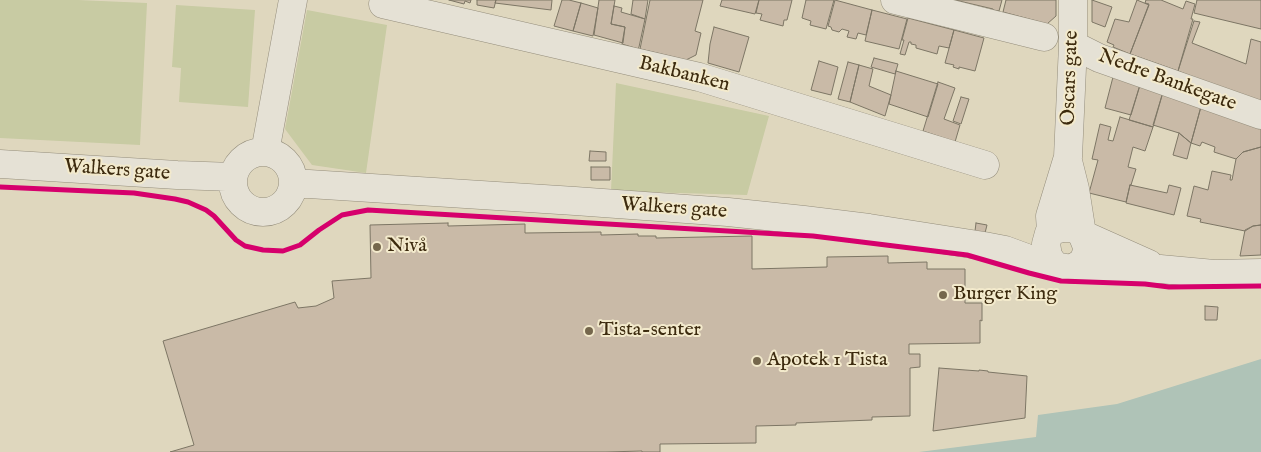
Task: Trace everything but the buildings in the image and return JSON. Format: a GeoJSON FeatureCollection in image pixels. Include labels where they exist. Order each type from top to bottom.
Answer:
{"type":"FeatureCollection","features":[{"type":"Feature","properties":{"kind":"street"},"geometry":{"type":"LineString","coordinates":[[265,152],[293,0]]}},
{"type":"Feature","properties":{"kind":"street","name":"Bakbanken"},"geometry":{"type":"LineString","coordinates":[[384,0],[383,4],[699,77],[985,166]]}},
{"type":"Feature","properties":{"kind":"street"},"geometry":{"type":"LineString","coordinates":[[895,0],[1044,37]]}},
{"type":"Feature","properties":{"kind":"street","name":"Oscars gate"},"geometry":{"type":"LineString","coordinates":[[1050,232],[1050,216],[1068,157],[1073,0]]}},
{"type":"Feature","properties":{"kind":"street","name":"Nedre Bankegate"},"geometry":{"type":"LineString","coordinates":[[1073,46],[1099,58],[1261,115]]}},
{"type":"Feature","properties":{"kind":"street"},"geometry":{"type":"LineString","coordinates":[[265,152],[274,154],[282,159],[292,174],[293,183],[289,198],[284,204],[278,208],[263,212],[252,210],[243,205],[233,187],[233,176],[237,166],[245,158],[254,153],[265,152]]}},
{"type":"Feature","properties":{"kind":"street","name":"Oscars gate"},"geometry":{"type":"LineString","coordinates":[[1068,157],[1083,235]]}},
{"type":"Feature","properties":{"kind":"street","name":"Walkers gate"},"geometry":{"type":"LineString","coordinates":[[0,164],[177,175],[233,176]]}},
{"type":"Feature","properties":{"kind":"street","name":"Walkers gate"},"geometry":{"type":"LineString","coordinates":[[293,183],[738,213],[869,228],[1006,250]]}},
{"type":"Feature","properties":{"kind":"street"},"geometry":{"type":"LineString","coordinates":[[1006,250],[1050,232],[1063,228],[1074,228],[1083,235],[1160,269]]}},
{"type":"Feature","properties":{"kind":"street"},"geometry":{"type":"LineString","coordinates":[[1050,232],[1046,244],[1048,256],[1063,267]]}},
{"type":"Feature","properties":{"kind":"street"},"geometry":{"type":"LineString","coordinates":[[1063,267],[1083,262],[1088,249],[1083,235]]}},
{"type":"Feature","properties":{"kind":"street"},"geometry":{"type":"LineString","coordinates":[[1006,250],[1035,261],[1063,267],[1160,269],[1214,274],[1261,273]]}},
{"type":"Feature","properties":{"kind":"green space"},"geometry":{"type":"Polygon","coordinates":[[[0,0],[78,0],[147,3],[140,145],[0,138],[0,0]]]}},
{"type":"Feature","properties":{"kind":"green space"},"geometry":{"type":"Polygon","coordinates":[[[176,5],[255,10],[248,107],[179,102],[181,68],[172,67],[176,5]]]}},
{"type":"Feature","properties":{"kind":"green space"},"geometry":{"type":"Polygon","coordinates":[[[307,10],[387,25],[366,173],[312,165],[285,129],[307,10]]]}},
{"type":"Feature","properties":{"kind":"green space"},"geometry":{"type":"Polygon","coordinates":[[[616,83],[769,116],[747,195],[611,191],[616,83]]]}},
{"type":"Feature","properties":{"kind":"shaded area"},"geometry":{"type":"Polygon","coordinates":[[[1261,359],[1261,452],[919,452],[1036,437],[1038,415],[1117,404],[1261,359]]]}},
{"type":"Feature","properties":{"kind":"cycle path"},"geometry":{"type":"LineString","coordinates":[[0,187],[134,193],[188,202],[214,216],[236,240],[245,246],[263,250],[283,251],[300,245],[342,215],[368,210],[813,236],[967,255],[1061,281],[1145,284],[1169,287],[1261,286]]}},
{"type":"Feature","properties":{"kind":"place","name":"Nivå"},"geometry":{"type":"Point","coordinates":[377,247]}},
{"type":"Feature","properties":{"kind":"place","name":"Burger King"},"geometry":{"type":"Point","coordinates":[943,295]}},
{"type":"Feature","properties":{"kind":"place","name":"Tista-senter"},"geometry":{"type":"Point","coordinates":[589,331]}},
{"type":"Feature","properties":{"kind":"place","name":"Apotek 1 Tista"},"geometry":{"type":"Point","coordinates":[757,361]}}]}
